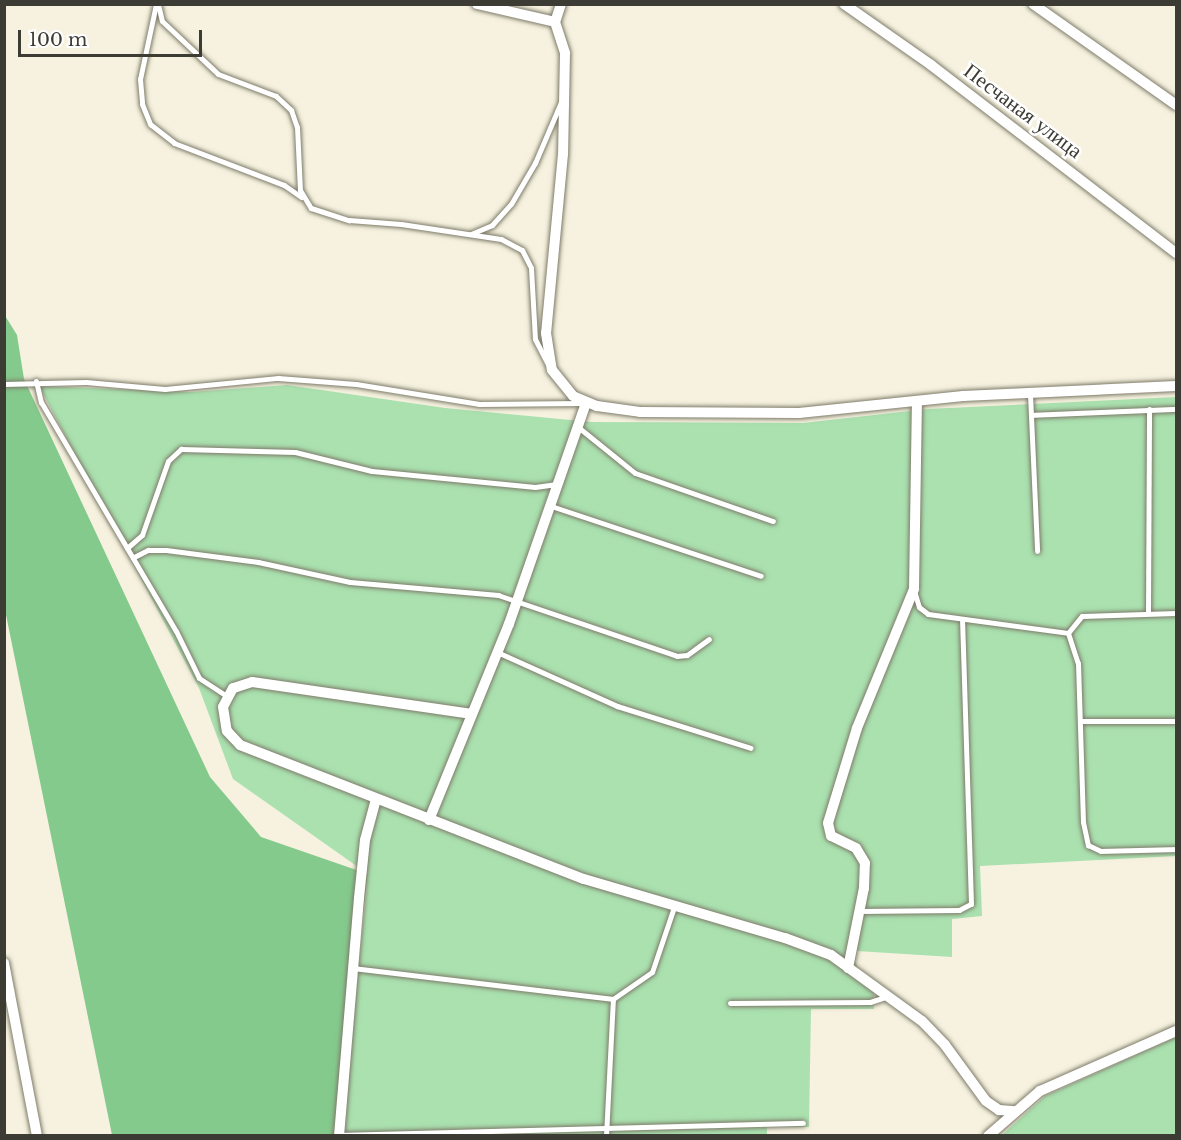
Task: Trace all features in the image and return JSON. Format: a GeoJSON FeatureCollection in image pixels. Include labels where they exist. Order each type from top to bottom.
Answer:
{"type":"FeatureCollection","features":[{"type":"Feature","properties":{"kind":"street"},"geometry":{"type":"LineString","coordinates":[[477,4],[555,22]]}},
{"type":"Feature","properties":{"kind":"street"},"geometry":{"type":"LineString","coordinates":[[561,4],[555,22],[565,53],[561,184],[546,333],[552,370],[561,385],[586,403],[640,412],[799,413],[917,402],[1176,386]]}},
{"type":"Feature","properties":{"kind":"street","name":"Песчаная улица"},"geometry":{"type":"LineString","coordinates":[[844,4],[931,65],[1176,253]]}},
{"type":"Feature","properties":{"kind":"street"},"geometry":{"type":"LineString","coordinates":[[1033,4],[1176,105]]}},
{"type":"Feature","properties":{"kind":"street"},"geometry":{"type":"LineString","coordinates":[[848,968],[865,879],[863,858],[851,845],[831,836],[828,823],[857,728],[914,589],[917,402]]}},
{"type":"Feature","properties":{"kind":"street"},"geometry":{"type":"LineString","coordinates":[[429,820],[518,599],[586,403]]}},
{"type":"Feature","properties":{"kind":"street"},"geometry":{"type":"LineString","coordinates":[[472,714],[264,682],[242,683],[227,696],[223,719],[232,739],[240,745],[429,820],[584,879],[812,947],[848,968],[934,1033],[986,1101],[999,1110],[1015,1111]]}},
{"type":"Feature","properties":{"kind":"street"},"geometry":{"type":"LineString","coordinates":[[339,1135],[352,968],[366,840],[376,799]]}},
{"type":"Feature","properties":{"kind":"street"},"geometry":{"type":"LineString","coordinates":[[4,963],[37,1136]]}},
{"type":"Feature","properties":{"kind":"street"},"geometry":{"type":"LineString","coordinates":[[988,1136],[1015,1111],[1053,1083],[1121,1058],[1176,1031]]}},
{"type":"Feature","properties":{"kind":"lane"},"geometry":{"type":"LineString","coordinates":[[157,4],[162,21],[218,74],[276,96],[291,110],[297,127],[298,175],[304,200]]}},
{"type":"Feature","properties":{"kind":"lane"},"geometry":{"type":"LineString","coordinates":[[157,4],[140,79],[142,104],[150,124],[174,143],[284,185],[320,212],[340,218],[507,241],[526,255],[531,268],[535,339],[552,370]]}},
{"type":"Feature","properties":{"kind":"lane"},"geometry":{"type":"LineString","coordinates":[[470,235],[492,225],[511,204],[534,164],[564,95]]}},
{"type":"Feature","properties":{"kind":"lane"},"geometry":{"type":"LineString","coordinates":[[4,384],[36,381],[165,389],[278,378],[356,384],[479,404],[586,403]]}},
{"type":"Feature","properties":{"kind":"lane"},"geometry":{"type":"LineString","coordinates":[[36,381],[41,402],[134,557],[199,678],[227,696]]}},
{"type":"Feature","properties":{"kind":"lane"},"geometry":{"type":"LineString","coordinates":[[1030,394],[1037,551]]}},
{"type":"Feature","properties":{"kind":"lane"},"geometry":{"type":"LineString","coordinates":[[1149,409],[1149,612]]}},
{"type":"Feature","properties":{"kind":"lane"},"geometry":{"type":"LineString","coordinates":[[1031,415],[1176,409]]}},
{"type":"Feature","properties":{"kind":"lane"},"geometry":{"type":"LineString","coordinates":[[578,427],[635,472],[773,521]]}},
{"type":"Feature","properties":{"kind":"lane"},"geometry":{"type":"LineString","coordinates":[[127,548],[139,539],[168,461],[182,449],[295,452],[372,471],[535,487],[559,483]]}},
{"type":"Feature","properties":{"kind":"lane"},"geometry":{"type":"LineString","coordinates":[[551,506],[761,576]]}},
{"type":"Feature","properties":{"kind":"lane"},"geometry":{"type":"LineString","coordinates":[[139,539],[146,551]]}},
{"type":"Feature","properties":{"kind":"lane"},"geometry":{"type":"LineString","coordinates":[[134,557],[157,549],[252,561],[350,582],[518,599],[677,656],[687,655],[709,639]]}},
{"type":"Feature","properties":{"kind":"lane"},"geometry":{"type":"LineString","coordinates":[[914,589],[916,602],[923,611],[962,619],[1068,633]]}},
{"type":"Feature","properties":{"kind":"lane"},"geometry":{"type":"LineString","coordinates":[[1068,633],[1082,616],[1149,612],[1176,613]]}},
{"type":"Feature","properties":{"kind":"lane"},"geometry":{"type":"LineString","coordinates":[[859,911],[959,910],[971,904],[962,619]]}},
{"type":"Feature","properties":{"kind":"lane"},"geometry":{"type":"LineString","coordinates":[[1068,633],[1077,655],[1082,721],[1083,822],[1088,845],[1101,851],[1176,849]]}},
{"type":"Feature","properties":{"kind":"lane"},"geometry":{"type":"LineString","coordinates":[[497,652],[609,702],[751,748]]}},
{"type":"Feature","properties":{"kind":"lane"},"geometry":{"type":"LineString","coordinates":[[1082,721],[1176,721]]}},
{"type":"Feature","properties":{"kind":"lane"},"geometry":{"type":"LineString","coordinates":[[352,968],[614,999],[652,972],[674,907]]}},
{"type":"Feature","properties":{"kind":"lane"},"geometry":{"type":"LineString","coordinates":[[730,1003],[870,1002],[885,997]]}},
{"type":"Feature","properties":{"kind":"lane"},"geometry":{"type":"LineString","coordinates":[[606,1136],[614,999]]}},
{"type":"Feature","properties":{"kind":"lane"},"geometry":{"type":"LineString","coordinates":[[339,1135],[607,1126],[803,1123]]}},
{"type":"Feature","properties":{"kind":"green space"},"geometry":{"type":"Polygon","coordinates":[[[4,314],[17,335],[24,379],[210,777],[261,837],[368,874],[334,1135],[112,1135],[5,610],[4,314]]]}},
{"type":"Feature","properties":{"kind":"green space"},"geometry":{"type":"Polygon","coordinates":[[[287,385],[445,408],[591,422],[803,423],[928,409],[1176,397],[1176,856],[980,866],[982,916],[952,919],[952,957],[857,951],[855,961],[859,971],[874,986],[874,1009],[811,1009],[809,1127],[767,1127],[767,1136],[342,1135],[368,874],[233,779],[199,688],[39,386],[191,392],[287,385]]]}},
{"type":"Feature","properties":{"kind":"green space"},"geometry":{"type":"Polygon","coordinates":[[[1176,1037],[1176,1135],[1001,1136],[1045,1096],[1176,1037]]]}}]}
